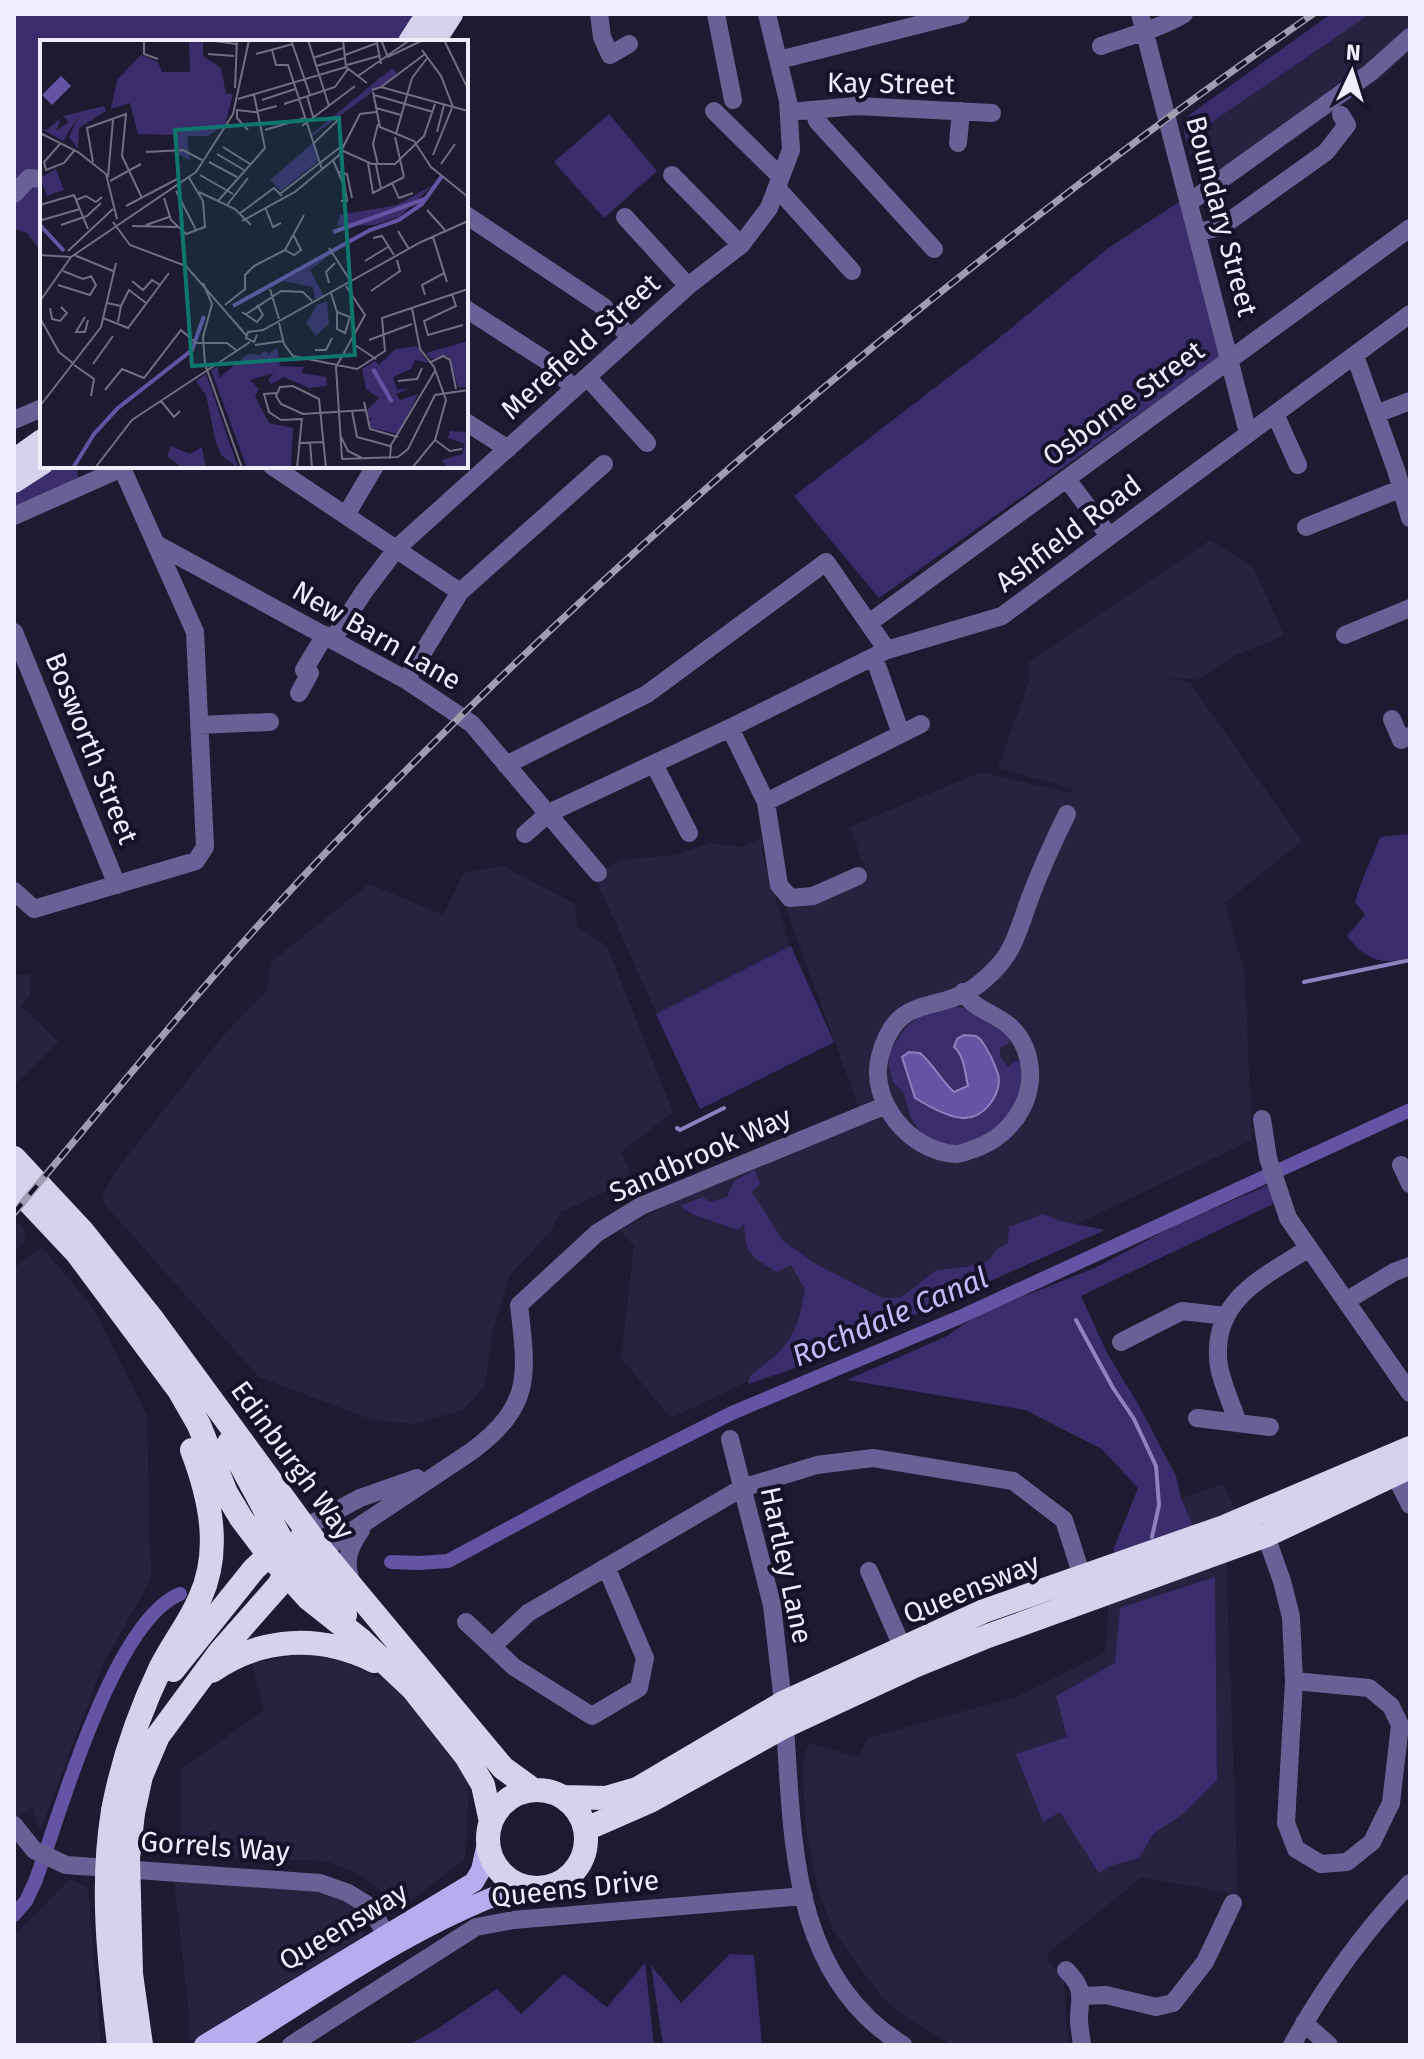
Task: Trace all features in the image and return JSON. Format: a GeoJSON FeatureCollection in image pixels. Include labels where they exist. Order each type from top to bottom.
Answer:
{"type":"FeatureCollection","features":[{"type":"Feature","properties":{"kind":"highway"},"geometry":{"type":"LineString","coordinates":[[411,40],[428,14]]}},
{"type":"Feature","properties":{"kind":"highway"},"geometry":{"type":"LineString","coordinates":[[434,40],[451,14]]}},
{"type":"Feature","properties":{"kind":"highway"},"geometry":{"type":"LineString","coordinates":[[14,461],[40,442]]}},
{"type":"Feature","properties":{"kind":"highway"},"geometry":{"type":"LineString","coordinates":[[14,481],[40,464]]}},
{"type":"Feature","properties":{"kind":"highway","name":"Edinburgh Way"},"geometry":{"type":"LineString","coordinates":[[14,1158],[77,1225],[153,1320],[304,1528],[314,1557],[357,1594],[503,1768],[532,1789]]}},
{"type":"Feature","properties":{"kind":"highway","name":"Edinburgh Way"},"geometry":{"type":"LineString","coordinates":[[14,1186],[77,1253],[179,1390],[199,1425],[226,1493],[241,1518],[276,1549],[285,1575],[413,1689],[466,1756],[483,1785],[489,1830]]}},
{"type":"Feature","properties":{"kind":"highway"},"geometry":{"type":"LineString","coordinates":[[141,2045],[131,1974],[128,1858],[123,1812],[126,1754],[161,1668],[201,1598],[210,1567],[213,1537],[205,1489],[194,1453],[146,1345]]}},
{"type":"Feature","properties":{"kind":"highway"},"geometry":{"type":"LineString","coordinates":[[206,1394],[245,1476],[269,1515],[276,1549]]}},
{"type":"Feature","properties":{"kind":"highway","name":"Queensway"},"geometry":{"type":"LineString","coordinates":[[564,1797],[606,1798],[637,1789],[784,1715],[907,1658],[984,1611],[1086,1588],[1261,1524],[1397,1466],[1410,1448]]}},
{"type":"Feature","properties":{"kind":"highway"},"geometry":{"type":"LineString","coordinates":[[144,1711],[254,1569],[304,1528]]}},
{"type":"Feature","properties":{"kind":"highway"},"geometry":{"type":"LineString","coordinates":[[119,2045],[109,1964],[107,1846],[158,1736],[197,1682],[285,1575],[314,1557]]}},
{"type":"Feature","properties":{"kind":"highway"},"geometry":{"type":"LineString","coordinates":[[314,1557],[310,1571],[336,1601],[361,1640]]}},
{"type":"Feature","properties":{"kind":"highway"},"geometry":{"type":"LineString","coordinates":[[197,1682],[245,1653],[290,1642],[323,1644],[367,1658],[413,1689]]}},
{"type":"Feature","properties":{"kind":"highway","name":"Queensway"},"geometry":{"type":"LineString","coordinates":[[586,1829],[650,1801],[784,1715]]}},
{"type":"Feature","properties":{"kind":"highway"},"geometry":{"type":"LineString","coordinates":[[532,1789],[549,1790],[564,1797],[577,1809],[586,1829],[583,1855],[570,1876],[555,1885],[538,1888],[522,1886],[507,1878],[495,1865],[489,1830],[498,1809],[510,1797],[532,1789]]}},
{"type":"Feature","properties":{"kind":"main road","name":"Queensway"},"geometry":{"type":"LineString","coordinates":[[204,2045],[240,2038],[474,1882],[481,1870],[489,1830]]}},
{"type":"Feature","properties":{"kind":"main road","name":"Queensway"},"geometry":{"type":"LineString","coordinates":[[389,1940],[522,1886]]}},
{"type":"Feature","properties":{"kind":"street"},"geometry":{"type":"LineString","coordinates":[[599,14],[606,57],[629,44]]}},
{"type":"Feature","properties":{"kind":"street"},"geometry":{"type":"LineString","coordinates":[[716,14],[733,100]]}},
{"type":"Feature","properties":{"kind":"street","name":"Merefield Street"},"geometry":{"type":"LineString","coordinates":[[299,693],[310,673],[304,670],[397,548],[688,286],[741,245],[769,208],[791,150],[789,112],[767,14]]}},
{"type":"Feature","properties":{"kind":"street"},"geometry":{"type":"LineString","coordinates":[[779,60],[911,20],[961,14]]}},
{"type":"Feature","properties":{"kind":"street"},"geometry":{"type":"LineString","coordinates":[[1101,46],[1142,22],[1163,25],[1184,14]]}},
{"type":"Feature","properties":{"kind":"street","name":"Boundary Street"},"geometry":{"type":"LineString","coordinates":[[1142,22],[1248,433]]}},
{"type":"Feature","properties":{"kind":"street"},"geometry":{"type":"LineString","coordinates":[[1190,202],[1371,72],[1410,37]]}},
{"type":"Feature","properties":{"kind":"street","name":"Kay Street"},"geometry":{"type":"LineString","coordinates":[[789,112],[856,106],[992,113]]}},
{"type":"Feature","properties":{"kind":"street"},"geometry":{"type":"LineString","coordinates":[[814,110],[817,121],[934,249]]}},
{"type":"Feature","properties":{"kind":"street"},"geometry":{"type":"LineString","coordinates":[[714,111],[779,182],[852,271]]}},
{"type":"Feature","properties":{"kind":"street"},"geometry":{"type":"LineString","coordinates":[[958,143],[961,111]]}},
{"type":"Feature","properties":{"kind":"street"},"geometry":{"type":"LineString","coordinates":[[1198,232],[1221,227],[1326,152],[1347,125],[1341,115]]}},
{"type":"Feature","properties":{"kind":"street"},"geometry":{"type":"LineString","coordinates":[[672,175],[741,245]]}},
{"type":"Feature","properties":{"kind":"street"},"geometry":{"type":"LineString","coordinates":[[14,194],[29,178],[40,179]]}},
{"type":"Feature","properties":{"kind":"street"},"geometry":{"type":"LineString","coordinates":[[468,216],[604,307],[630,338]]}},
{"type":"Feature","properties":{"kind":"street"},"geometry":{"type":"LineString","coordinates":[[625,217],[688,286]]}},
{"type":"Feature","properties":{"kind":"street","name":"Osborne Street"},"geometry":{"type":"LineString","coordinates":[[869,623],[1410,228]]}},
{"type":"Feature","properties":{"kind":"street"},"geometry":{"type":"LineString","coordinates":[[468,310],[581,384],[647,443]]}},
{"type":"Feature","properties":{"kind":"street","name":"Ashfield Road"},"geometry":{"type":"LineString","coordinates":[[525,834],[549,813],[881,653],[1002,616],[1410,314]]}},
{"type":"Feature","properties":{"kind":"street"},"geometry":{"type":"LineString","coordinates":[[1355,356],[1376,414],[1403,474],[1410,518]]}},
{"type":"Feature","properties":{"kind":"street"},"geometry":{"type":"LineString","coordinates":[[1376,414],[1410,401]]}},
{"type":"Feature","properties":{"kind":"street"},"geometry":{"type":"LineString","coordinates":[[14,420],[40,409]]}},
{"type":"Feature","properties":{"kind":"street"},"geometry":{"type":"LineString","coordinates":[[1275,414],[1298,465]]}},
{"type":"Feature","properties":{"kind":"street"},"geometry":{"type":"LineString","coordinates":[[468,423],[508,449]]}},
{"type":"Feature","properties":{"kind":"street"},"geometry":{"type":"LineString","coordinates":[[406,680],[460,592],[604,464]]}},
{"type":"Feature","properties":{"kind":"street"},"geometry":{"type":"LineString","coordinates":[[14,516],[119,468]]}},
{"type":"Feature","properties":{"kind":"street"},"geometry":{"type":"LineString","coordinates":[[14,891],[34,909],[196,861],[205,847],[195,632],[121,468]]}},
{"type":"Feature","properties":{"kind":"street"},"geometry":{"type":"LineString","coordinates":[[275,468],[460,592]]}},
{"type":"Feature","properties":{"kind":"street"},"geometry":{"type":"LineString","coordinates":[[346,515],[374,468]]}},
{"type":"Feature","properties":{"kind":"street"},"geometry":{"type":"LineString","coordinates":[[1306,527],[1403,474]]}},
{"type":"Feature","properties":{"kind":"street"},"geometry":{"type":"LineString","coordinates":[[1067,479],[1109,536]]}},
{"type":"Feature","properties":{"kind":"street","name":"New Barn Lane"},"geometry":{"type":"LineString","coordinates":[[158,545],[406,680],[472,724],[598,873]]}},
{"type":"Feature","properties":{"kind":"street"},"geometry":{"type":"LineString","coordinates":[[506,765],[647,694],[826,562],[869,623],[881,653],[901,734]]}},
{"type":"Feature","properties":{"kind":"street"},"geometry":{"type":"LineString","coordinates":[[1345,635],[1410,608]]}},
{"type":"Feature","properties":{"kind":"street","name":"Bosworth Street"},"geometry":{"type":"LineString","coordinates":[[14,632],[117,885]]}},
{"type":"Feature","properties":{"kind":"street"},"geometry":{"type":"LineString","coordinates":[[1392,719],[1401,740],[1410,736]]}},
{"type":"Feature","properties":{"kind":"street"},"geometry":{"type":"LineString","coordinates":[[199,725],[270,722]]}},
{"type":"Feature","properties":{"kind":"street"},"geometry":{"type":"LineString","coordinates":[[766,802],[921,724]]}},
{"type":"Feature","properties":{"kind":"street"},"geometry":{"type":"LineString","coordinates":[[730,728],[766,802],[779,885],[790,898],[813,896],[858,876]]}},
{"type":"Feature","properties":{"kind":"street"},"geometry":{"type":"LineString","coordinates":[[654,764],[689,833]]}},
{"type":"Feature","properties":{"kind":"street"},"geometry":{"type":"LineString","coordinates":[[963,992],[971,1003],[992,1012],[1013,1028],[1030,1064],[1030,1086],[1019,1116],[992,1143],[957,1154],[927,1146],[906,1134],[884,1106],[878,1073],[880,1056],[895,1024],[913,1008],[963,992],[971,990],[1001,963],[1067,814]]}},
{"type":"Feature","properties":{"kind":"street","name":"Sandbrook Way"},"geometry":{"type":"LineString","coordinates":[[314,1557],[490,1437],[506,1420],[517,1403],[524,1381],[525,1358],[519,1305],[605,1226],[641,1206],[884,1106]]}},
{"type":"Feature","properties":{"kind":"street"},"geometry":{"type":"LineString","coordinates":[[1262,1119],[1268,1158],[1288,1218],[1410,1393]]}},
{"type":"Feature","properties":{"kind":"street"},"geometry":{"type":"LineString","coordinates":[[1401,1165],[1410,1184]]}},
{"type":"Feature","properties":{"kind":"street"},"geometry":{"type":"LineString","coordinates":[[1238,1423],[1217,1359],[1221,1322],[1245,1289],[1309,1248]]}},
{"type":"Feature","properties":{"kind":"street"},"geometry":{"type":"LineString","coordinates":[[1346,1301],[1410,1266]]}},
{"type":"Feature","properties":{"kind":"street"},"geometry":{"type":"LineString","coordinates":[[1121,1342],[1182,1311],[1226,1316]]}},
{"type":"Feature","properties":{"kind":"street"},"geometry":{"type":"LineString","coordinates":[[1197,1418],[1270,1427]]}},
{"type":"Feature","properties":{"kind":"street","name":"Hartley Lane"},"geometry":{"type":"LineString","coordinates":[[730,1439],[772,1605],[794,1853],[810,1925],[828,1967],[863,2014],[903,2045]]}},
{"type":"Feature","properties":{"kind":"street"},"geometry":{"type":"LineString","coordinates":[[493,1646],[528,1613],[742,1488],[817,1465],[873,1458],[1013,1481],[1064,1520],[1086,1588]]}},
{"type":"Feature","properties":{"kind":"street"},"geometry":{"type":"LineString","coordinates":[[1397,1466],[1410,1505]]}},
{"type":"Feature","properties":{"kind":"street"},"geometry":{"type":"LineString","coordinates":[[304,1528],[360,1498],[439,1471]]}},
{"type":"Feature","properties":{"kind":"street","name":"Sandbrook Way"},"geometry":{"type":"LineString","coordinates":[[357,1594],[346,1557],[367,1521]]}},
{"type":"Feature","properties":{"kind":"street"},"geometry":{"type":"LineString","coordinates":[[1261,1524],[1291,1617],[1294,1681],[1286,1823],[1296,1849],[1321,1864],[1347,1862],[1372,1842],[1391,1803],[1400,1725],[1391,1706],[1369,1688],[1294,1681]]}},
{"type":"Feature","properties":{"kind":"street"},"geometry":{"type":"LineString","coordinates":[[466,1622],[514,1667],[592,1716],[639,1688],[645,1658],[607,1569]]}},
{"type":"Feature","properties":{"kind":"street"},"geometry":{"type":"LineString","coordinates":[[869,1571],[907,1658]]}},
{"type":"Feature","properties":{"kind":"street","name":"Gorrels Way"},"geometry":{"type":"LineString","coordinates":[[16,1827],[34,1850],[66,1865],[320,1883],[348,1893],[369,1906],[389,1940]]}},
{"type":"Feature","properties":{"kind":"street"},"geometry":{"type":"LineString","coordinates":[[1292,2045],[1343,1960],[1410,1883]]}},
{"type":"Feature","properties":{"kind":"street","name":"Queens Drive"},"geometry":{"type":"LineString","coordinates":[[291,2045],[476,1927],[513,1920],[804,1896]]}},
{"type":"Feature","properties":{"kind":"street"},"geometry":{"type":"LineString","coordinates":[[1082,1996],[1106,1995],[1156,2007],[1173,2003],[1205,1962],[1233,1903]]}},
{"type":"Feature","properties":{"kind":"street"},"geometry":{"type":"LineString","coordinates":[[1066,1970],[1079,1986],[1082,1996],[1079,2018],[1082,2045]]}},
{"type":"Feature","properties":{"kind":"street"},"geometry":{"type":"LineString","coordinates":[[1304,2023],[1329,2045]]}},
{"type":"Feature","properties":{"kind":"shaded area"},"geometry":{"type":"Polygon","coordinates":[[[14,14],[415,14],[398,40],[40,40],[40,250],[27,233],[14,229],[14,14]]]}},
{"type":"Feature","properties":{"kind":"shaded area"},"geometry":{"type":"Polygon","coordinates":[[[1331,14],[1370,14],[1186,140],[1182,120],[1331,14]]]}},
{"type":"Feature","properties":{"kind":"shaded area"},"geometry":{"type":"Polygon","coordinates":[[[1370,14],[1410,14],[1409,52],[1380,79],[1205,203],[1201,178],[1194,168],[1186,140],[1370,14]]]}},
{"type":"Feature","properties":{"kind":"shaded area"},"geometry":{"type":"Polygon","coordinates":[[[609,114],[657,171],[604,218],[554,162],[609,114]]]}},
{"type":"Feature","properties":{"kind":"shaded area"},"geometry":{"type":"Polygon","coordinates":[[[1185,198],[1225,353],[879,598],[794,496],[993,343],[1107,249],[1185,198]]]}},
{"type":"Feature","properties":{"kind":"shaded area"},"geometry":{"type":"Polygon","coordinates":[[[50,468],[77,468],[78,480],[14,508],[14,490],[50,468]]]}},
{"type":"Feature","properties":{"kind":"shaded area"},"geometry":{"type":"Polygon","coordinates":[[[1210,540],[1254,568],[1284,636],[1236,655],[1197,680],[1167,677],[1190,683],[1302,841],[1225,903],[1245,975],[1252,1140],[671,1418],[621,1358],[634,1246],[620,1230],[688,1194],[863,1119],[786,909],[869,879],[850,827],[981,772],[1071,793],[1073,789],[998,768],[1029,681],[1027,663],[1210,540]]]}},
{"type":"Feature","properties":{"kind":"shaded area"},"geometry":{"type":"Polygon","coordinates":[[[1410,834],[1410,957],[1390,961],[1374,959],[1347,936],[1365,915],[1355,902],[1380,837],[1410,834]]]}},
{"type":"Feature","properties":{"kind":"shaded area"},"geometry":{"type":"Polygon","coordinates":[[[762,838],[763,856],[790,946],[834,1042],[700,1109],[594,875],[621,860],[674,855],[711,843],[740,847],[762,838]]]}},
{"type":"Feature","properties":{"kind":"shaded area"},"geometry":{"type":"Polygon","coordinates":[[[503,866],[575,904],[578,927],[607,946],[673,1112],[621,1152],[633,1179],[561,1212],[551,1231],[510,1275],[492,1333],[485,1386],[463,1410],[414,1424],[373,1420],[259,1377],[106,1206],[102,1196],[117,1169],[222,1037],[267,990],[271,962],[369,884],[443,915],[464,872],[503,866]]]}},
{"type":"Feature","properties":{"kind":"shaded area"},"geometry":{"type":"Polygon","coordinates":[[[791,946],[834,1042],[700,1109],[656,1014],[791,946]]]}},
{"type":"Feature","properties":{"kind":"shaded area"},"geometry":{"type":"Polygon","coordinates":[[[14,975],[30,975],[30,996],[21,1006],[59,1042],[14,1085],[14,975]]]}},
{"type":"Feature","properties":{"kind":"shaded area"},"geometry":{"type":"Polygon","coordinates":[[[954,1007],[977,1010],[1012,1035],[1007,1045],[1000,1047],[1000,1056],[1008,1067],[1015,1061],[1025,1064],[1022,1091],[1002,1126],[963,1146],[941,1144],[921,1134],[910,1116],[904,1093],[893,1082],[889,1067],[889,1053],[906,1027],[921,1015],[954,1007]]]}},
{"type":"Feature","properties":{"kind":"shaded area"},"geometry":{"type":"Polygon","coordinates":[[[964,1035],[976,1036],[981,1040],[995,1065],[999,1082],[990,1104],[970,1118],[944,1113],[915,1098],[902,1057],[909,1052],[920,1053],[954,1092],[968,1086],[962,1059],[954,1047],[957,1039],[964,1035]]]}},
{"type":"Feature","properties":{"kind":"shaded area"},"geometry":{"type":"Polygon","coordinates":[[[755,1170],[760,1184],[752,1192],[783,1241],[816,1264],[882,1298],[900,1298],[937,1270],[966,1267],[989,1260],[998,1248],[1008,1243],[1009,1227],[1043,1214],[1060,1221],[1105,1230],[790,1370],[748,1384],[750,1376],[789,1340],[805,1289],[791,1265],[777,1272],[751,1254],[744,1224],[738,1230],[692,1214],[680,1206],[703,1197],[710,1202],[727,1197],[734,1181],[755,1170]]]}},
{"type":"Feature","properties":{"kind":"shaded area"},"geometry":{"type":"Polygon","coordinates":[[[1270,1184],[1273,1204],[1081,1296],[1107,1353],[1176,1476],[1181,1498],[1194,1528],[1119,1554],[1113,1550],[1138,1488],[1102,1449],[1025,1410],[847,1380],[945,1337],[979,1314],[1097,1267],[1174,1226],[1270,1184]]]}},
{"type":"Feature","properties":{"kind":"shaded area"},"geometry":{"type":"Polygon","coordinates":[[[14,1219],[23,1228],[26,1240],[14,1252],[14,1219]]]}},
{"type":"Feature","properties":{"kind":"shaded area"},"geometry":{"type":"Polygon","coordinates":[[[42,1247],[93,1308],[147,1415],[151,1579],[104,1662],[40,1831],[32,1807],[14,1821],[14,1268],[42,1247]]]}},
{"type":"Feature","properties":{"kind":"shaded area"},"geometry":{"type":"Polygon","coordinates":[[[1223,1484],[1238,1516],[1195,1531],[1181,1498],[1223,1484]]]}},
{"type":"Feature","properties":{"kind":"shaded area"},"geometry":{"type":"Polygon","coordinates":[[[1226,1558],[1238,1895],[1142,1877],[1048,1953],[1048,1961],[1064,1979],[1068,2045],[952,2045],[898,2012],[880,1995],[833,1930],[818,1889],[806,1828],[802,1764],[809,1743],[858,1757],[868,1738],[1019,1696],[1105,1653],[1109,1599],[1226,1558]]]}},
{"type":"Feature","properties":{"kind":"shaded area"},"geometry":{"type":"Polygon","coordinates":[[[1215,1577],[1217,1780],[1184,1813],[1153,1834],[1139,1858],[1110,1866],[1099,1873],[1060,1812],[1043,1822],[1016,1754],[1067,1737],[1056,1696],[1115,1663],[1120,1608],[1215,1577]]]}},
{"type":"Feature","properties":{"kind":"shaded area"},"geometry":{"type":"Polygon","coordinates":[[[320,1651],[386,1681],[444,1739],[469,1786],[465,1859],[405,1905],[393,1902],[354,1872],[325,1861],[180,1856],[182,1769],[264,1710],[252,1663],[320,1651]]]}},
{"type":"Feature","properties":{"kind":"shaded area"},"geometry":{"type":"Polygon","coordinates":[[[70,1879],[88,1888],[101,2045],[14,2045],[14,1936],[70,1879]]]}},
{"type":"Feature","properties":{"kind":"shaded area"},"geometry":{"type":"Polygon","coordinates":[[[174,1881],[311,1887],[339,1896],[355,1907],[365,1925],[362,1939],[190,2042],[174,1881]]]}},
{"type":"Feature","properties":{"kind":"shaded area"},"geometry":{"type":"Polygon","coordinates":[[[730,1954],[754,1955],[762,2045],[663,2045],[651,1965],[681,2003],[730,1954]]]}},
{"type":"Feature","properties":{"kind":"shaded area"},"geometry":{"type":"Polygon","coordinates":[[[645,1963],[654,2045],[409,2045],[497,1989],[521,2014],[564,1974],[607,2007],[645,1963]]]}},
{"type":"Feature","properties":{"kind":"waterway"},"geometry":{"type":"LineString","coordinates":[[1304,982],[1410,960]]}},
{"type":"Feature","properties":{"kind":"waterway"},"geometry":{"type":"LineString","coordinates":[[677,1128],[680,1130],[724,1108]]}},
{"type":"Feature","properties":{"kind":"waterway","name":"Rochdale Canal"},"geometry":{"type":"LineString","coordinates":[[391,1562],[448,1561],[732,1413],[960,1317],[1410,1110]]}},
{"type":"Feature","properties":{"kind":"waterway"},"geometry":{"type":"LineString","coordinates":[[1076,1320],[1113,1388],[1134,1419],[1156,1466],[1159,1505],[1152,1537]]}},
{"type":"Feature","properties":{"kind":"waterway","name":"Rochdale Canal"},"geometry":{"type":"LineString","coordinates":[[14,1915],[26,1901],[35,1882],[74,1769],[111,1679],[133,1641],[156,1611],[180,1594]]}},
{"type":"Feature","properties":{"kind":"railway"},"geometry":{"type":"LineString","coordinates":[[14,1213],[293,887],[448,729],[564,618],[804,404],[928,302],[1182,107],[1313,14]]}}]}
